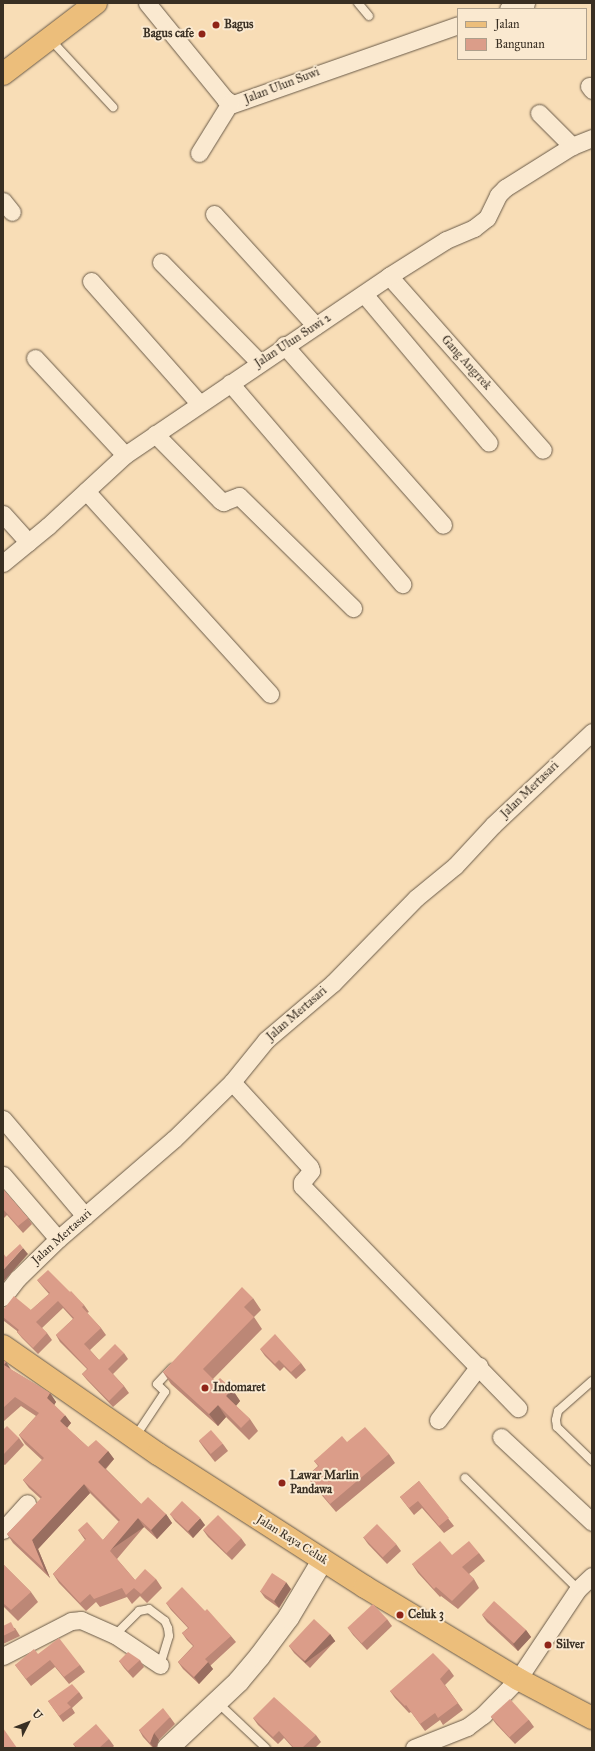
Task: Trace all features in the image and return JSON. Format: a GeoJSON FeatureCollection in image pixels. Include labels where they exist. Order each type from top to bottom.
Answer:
{"type":"FeatureCollection","features":[{"type":"Feature","properties":{"kind":"main road"},"geometry":{"type":"LineString","coordinates":[[3,74],[49,38],[85,6]]}},
{"type":"Feature","properties":{"kind":"main road","name":"Jalan Raya Celuk"},"geometry":{"type":"LineString","coordinates":[[3,1346],[135,1438],[322,1560],[455,1643],[518,1680],[592,1718]]}},
{"type":"Feature","properties":{"kind":"street","name":"Jalan Ulun Suwi"},"geometry":{"type":"LineString","coordinates":[[147,3],[230,103],[236,104],[332,67],[457,25]]}},
{"type":"Feature","properties":{"kind":"street"},"geometry":{"type":"LineString","coordinates":[[511,8],[526,3]]}},
{"type":"Feature","properties":{"kind":"street"},"geometry":{"type":"LineString","coordinates":[[199,153],[230,103]]}},
{"type":"Feature","properties":{"kind":"street"},"geometry":{"type":"LineString","coordinates":[[540,113],[572,146]]}},
{"type":"Feature","properties":{"kind":"street","name":"Jalan Ulun Suwi 2"},"geometry":{"type":"LineString","coordinates":[[3,562],[28,542],[125,455],[199,403],[230,384],[284,345],[316,326],[389,276],[446,240],[474,228],[487,218],[498,195],[505,188],[572,146],[592,138]]}},
{"type":"Feature","properties":{"kind":"street"},"geometry":{"type":"LineString","coordinates":[[214,214],[316,326]]}},
{"type":"Feature","properties":{"kind":"street"},"geometry":{"type":"LineString","coordinates":[[161,262],[259,362]]}},
{"type":"Feature","properties":{"kind":"street","name":"Gang Angrrek"},"geometry":{"type":"LineString","coordinates":[[389,276],[543,450]]}},
{"type":"Feature","properties":{"kind":"street"},"geometry":{"type":"LineString","coordinates":[[91,281],[199,403]]}},
{"type":"Feature","properties":{"kind":"street"},"geometry":{"type":"LineString","coordinates":[[364,294],[489,443]]}},
{"type":"Feature","properties":{"kind":"street"},"geometry":{"type":"LineString","coordinates":[[284,345],[443,525]]}},
{"type":"Feature","properties":{"kind":"street"},"geometry":{"type":"LineString","coordinates":[[35,358],[125,455]]}},
{"type":"Feature","properties":{"kind":"street"},"geometry":{"type":"LineString","coordinates":[[230,384],[402,584]]}},
{"type":"Feature","properties":{"kind":"street"},"geometry":{"type":"LineString","coordinates":[[155,434],[220,500],[223,502],[239,496],[353,608]]}},
{"type":"Feature","properties":{"kind":"street"},"geometry":{"type":"LineString","coordinates":[[86,491],[270,694]]}},
{"type":"Feature","properties":{"kind":"street"},"geometry":{"type":"LineString","coordinates":[[3,514],[28,542]]}},
{"type":"Feature","properties":{"kind":"street","name":"Jalan Mertasari"},"geometry":{"type":"LineString","coordinates":[[3,1297],[18,1278],[58,1239],[174,1139],[232,1082],[266,1040],[333,983],[416,898],[455,866],[493,825],[592,732]]}},
{"type":"Feature","properties":{"kind":"street"},"geometry":{"type":"LineString","coordinates":[[232,1082],[310,1167],[311,1171],[302,1182],[302,1186],[479,1366],[518,1408]]}},
{"type":"Feature","properties":{"kind":"street"},"geometry":{"type":"LineString","coordinates":[[3,1119],[85,1216]]}},
{"type":"Feature","properties":{"kind":"street"},"geometry":{"type":"LineString","coordinates":[[3,1175],[58,1239]]}},
{"type":"Feature","properties":{"kind":"street"},"geometry":{"type":"LineString","coordinates":[[438,1420],[479,1366]]}},
{"type":"Feature","properties":{"kind":"street"},"geometry":{"type":"LineString","coordinates":[[501,1437],[592,1522]]}},
{"type":"Feature","properties":{"kind":"street"},"geometry":{"type":"LineString","coordinates":[[3,1530],[27,1503]]}},
{"type":"Feature","properties":{"kind":"street"},"geometry":{"type":"LineString","coordinates":[[167,1748],[238,1681],[272,1639],[322,1560]]}},
{"type":"Feature","properties":{"kind":"street"},"geometry":{"type":"LineString","coordinates":[[414,1748],[475,1722],[518,1680],[578,1590],[592,1576]]}},
{"type":"Feature","properties":{"kind":"street"},"geometry":{"type":"LineString","coordinates":[[3,1656],[71,1621],[87,1622],[115,1635],[160,1665]]}},
{"type":"Feature","properties":{"kind":"lane"},"geometry":{"type":"LineString","coordinates":[[358,3],[369,16]]}},
{"type":"Feature","properties":{"kind":"lane"},"geometry":{"type":"LineString","coordinates":[[49,38],[113,107]]}},
{"type":"Feature","properties":{"kind":"lane"},"geometry":{"type":"LineString","coordinates":[[135,1438],[165,1392],[157,1384],[178,1361]]}},
{"type":"Feature","properties":{"kind":"lane"},"geometry":{"type":"LineString","coordinates":[[592,1381],[558,1411],[556,1420],[557,1427],[592,1461]]}},
{"type":"Feature","properties":{"kind":"lane"},"geometry":{"type":"LineString","coordinates":[[465,1478],[578,1590]]}},
{"type":"Feature","properties":{"kind":"lane"},"geometry":{"type":"LineString","coordinates":[[115,1635],[139,1611],[149,1610],[165,1621],[168,1628],[169,1636],[160,1665]]}},
{"type":"Feature","properties":{"kind":"lane"},"geometry":{"type":"LineString","coordinates":[[216,1701],[266,1748]]}},
{"type":"Feature","properties":{"kind":"building"},"geometry":{"type":"Polygon","coordinates":[[[3,1189],[28,1218],[18,1226],[3,1209],[3,1189]]]}},
{"type":"Feature","properties":{"kind":"building"},"geometry":{"type":"Polygon","coordinates":[[[20,1244],[23,1248],[3,1270],[3,1253],[6,1257],[20,1244]]]}},
{"type":"Feature","properties":{"kind":"building"},"geometry":{"type":"Polygon","coordinates":[[[48,1270],[84,1305],[82,1307],[101,1328],[84,1344],[99,1360],[115,1344],[124,1353],[108,1369],[124,1386],[109,1401],[82,1374],[88,1369],[56,1335],[74,1318],[58,1301],[36,1322],[47,1333],[33,1348],[17,1332],[19,1330],[3,1317],[3,1310],[14,1296],[31,1310],[50,1293],[37,1280],[48,1270]]]}},
{"type":"Feature","properties":{"kind":"building"},"geometry":{"type":"Polygon","coordinates":[[[242,1287],[253,1298],[244,1307],[254,1317],[203,1369],[216,1382],[220,1378],[232,1389],[226,1396],[250,1419],[241,1428],[218,1405],[209,1414],[163,1372],[242,1287]]]}},
{"type":"Feature","properties":{"kind":"building"},"geometry":{"type":"Polygon","coordinates":[[[275,1334],[301,1363],[291,1372],[279,1360],[275,1364],[260,1349],[275,1334]]]}},
{"type":"Feature","properties":{"kind":"building"},"geometry":{"type":"Polygon","coordinates":[[[3,1360],[6,1362],[4,1365],[50,1393],[47,1398],[65,1415],[60,1421],[88,1447],[96,1440],[108,1451],[98,1462],[141,1504],[148,1497],[166,1514],[151,1530],[138,1518],[110,1551],[135,1580],[145,1569],[156,1579],[141,1594],[134,1588],[126,1595],[122,1588],[94,1599],[90,1594],[80,1603],[53,1574],[86,1539],[78,1530],[87,1522],[103,1540],[120,1520],[84,1484],[32,1540],[44,1569],[7,1534],[42,1497],[23,1480],[44,1458],[19,1435],[39,1413],[15,1397],[3,1408],[3,1360]]]}},
{"type":"Feature","properties":{"kind":"building"},"geometry":{"type":"Polygon","coordinates":[[[7,1426],[19,1438],[3,1455],[3,1430],[7,1426]]]}},
{"type":"Feature","properties":{"kind":"building"},"geometry":{"type":"Polygon","coordinates":[[[365,1427],[389,1454],[330,1504],[307,1476],[319,1466],[314,1461],[342,1436],[347,1442],[365,1427]]]}},
{"type":"Feature","properties":{"kind":"building"},"geometry":{"type":"Polygon","coordinates":[[[211,1430],[223,1444],[211,1454],[199,1440],[211,1430]]]}},
{"type":"Feature","properties":{"kind":"building"},"geometry":{"type":"Polygon","coordinates":[[[419,1481],[449,1518],[439,1526],[418,1501],[409,1508],[400,1497],[419,1481]]]}},
{"type":"Feature","properties":{"kind":"building"},"geometry":{"type":"Polygon","coordinates":[[[182,1501],[200,1518],[188,1531],[170,1514],[182,1501]]]}},
{"type":"Feature","properties":{"kind":"building"},"geometry":{"type":"Polygon","coordinates":[[[218,1515],[241,1538],[226,1553],[203,1530],[218,1515]]]}},
{"type":"Feature","properties":{"kind":"building"},"geometry":{"type":"Polygon","coordinates":[[[377,1524],[396,1544],[383,1557],[363,1537],[377,1524]]]}},
{"type":"Feature","properties":{"kind":"building"},"geometry":{"type":"Polygon","coordinates":[[[440,1541],[452,1555],[469,1541],[479,1553],[462,1567],[474,1579],[452,1601],[436,1587],[434,1589],[412,1564],[440,1541]]]}},
{"type":"Feature","properties":{"kind":"building"},"geometry":{"type":"Polygon","coordinates":[[[3,1564],[31,1592],[11,1610],[3,1603],[3,1564]]]}},
{"type":"Feature","properties":{"kind":"building"},"geometry":{"type":"Polygon","coordinates":[[[272,1573],[286,1582],[274,1601],[260,1591],[272,1573]]]}},
{"type":"Feature","properties":{"kind":"building"},"geometry":{"type":"Polygon","coordinates":[[[182,1587],[205,1611],[207,1609],[231,1636],[205,1659],[208,1662],[194,1677],[178,1662],[194,1646],[182,1633],[189,1628],[166,1603],[182,1587]]]}},
{"type":"Feature","properties":{"kind":"building"},"geometry":{"type":"Polygon","coordinates":[[[494,1601],[526,1630],[514,1643],[482,1614],[494,1601]]]}},
{"type":"Feature","properties":{"kind":"building"},"geometry":{"type":"Polygon","coordinates":[[[373,1604],[387,1619],[362,1643],[347,1628],[373,1604]]]}},
{"type":"Feature","properties":{"kind":"building"},"geometry":{"type":"Polygon","coordinates":[[[314,1619],[330,1634],[305,1661],[289,1646],[314,1619]]]}},
{"type":"Feature","properties":{"kind":"building"},"geometry":{"type":"Polygon","coordinates":[[[11,1622],[15,1630],[3,1636],[3,1626],[11,1622]]]}},
{"type":"Feature","properties":{"kind":"building"},"geometry":{"type":"Polygon","coordinates":[[[59,1638],[80,1665],[64,1677],[50,1660],[26,1679],[15,1665],[34,1649],[38,1654],[59,1638]]]}},
{"type":"Feature","properties":{"kind":"building"},"geometry":{"type":"Polygon","coordinates":[[[128,1652],[140,1660],[128,1671],[119,1661],[128,1652]]]}},
{"type":"Feature","properties":{"kind":"building"},"geometry":{"type":"Polygon","coordinates":[[[433,1653],[449,1669],[440,1679],[458,1703],[438,1718],[435,1713],[420,1724],[406,1705],[405,1706],[390,1691],[433,1653]]]}},
{"type":"Feature","properties":{"kind":"building"},"geometry":{"type":"Polygon","coordinates":[[[72,1684],[79,1692],[67,1703],[71,1707],[59,1716],[48,1701],[72,1684]]]}},
{"type":"Feature","properties":{"kind":"building"},"geometry":{"type":"Polygon","coordinates":[[[274,1697],[316,1735],[302,1748],[294,1748],[279,1731],[273,1737],[253,1718],[274,1697]]]}},
{"type":"Feature","properties":{"kind":"building"},"geometry":{"type":"Polygon","coordinates":[[[510,1699],[529,1720],[509,1737],[491,1716],[510,1699]]]}},
{"type":"Feature","properties":{"kind":"building"},"geometry":{"type":"Polygon","coordinates":[[[163,1708],[170,1717],[154,1733],[150,1743],[139,1730],[163,1708]]]}},
{"type":"Feature","properties":{"kind":"building"},"geometry":{"type":"Polygon","coordinates":[[[96,1724],[109,1739],[99,1748],[77,1748],[73,1744],[96,1724]]]}},
{"type":"Feature","properties":{"kind":"building"},"geometry":{"type":"Polygon","coordinates":[[[3,1728],[17,1748],[3,1748],[3,1728]]]}},
{"type":"Feature","properties":{"kind":"place","name":"Bagus"},"geometry":{"type":"Point","coordinates":[216,25]}},
{"type":"Feature","properties":{"kind":"place","name":"Bagus cafe"},"geometry":{"type":"Point","coordinates":[202,34]}},
{"type":"Feature","properties":{"kind":"place","name":"Indomaret"},"geometry":{"type":"Point","coordinates":[205,1388]}},
{"type":"Feature","properties":{"kind":"place","name":"Lawar Marlin Pandawa"},"geometry":{"type":"Point","coordinates":[282,1483]}},
{"type":"Feature","properties":{"kind":"place","name":"Celuk 3"},"geometry":{"type":"Point","coordinates":[400,1615]}},
{"type":"Feature","properties":{"kind":"place","name":"Silver"},"geometry":{"type":"Point","coordinates":[548,1645]}}]}
